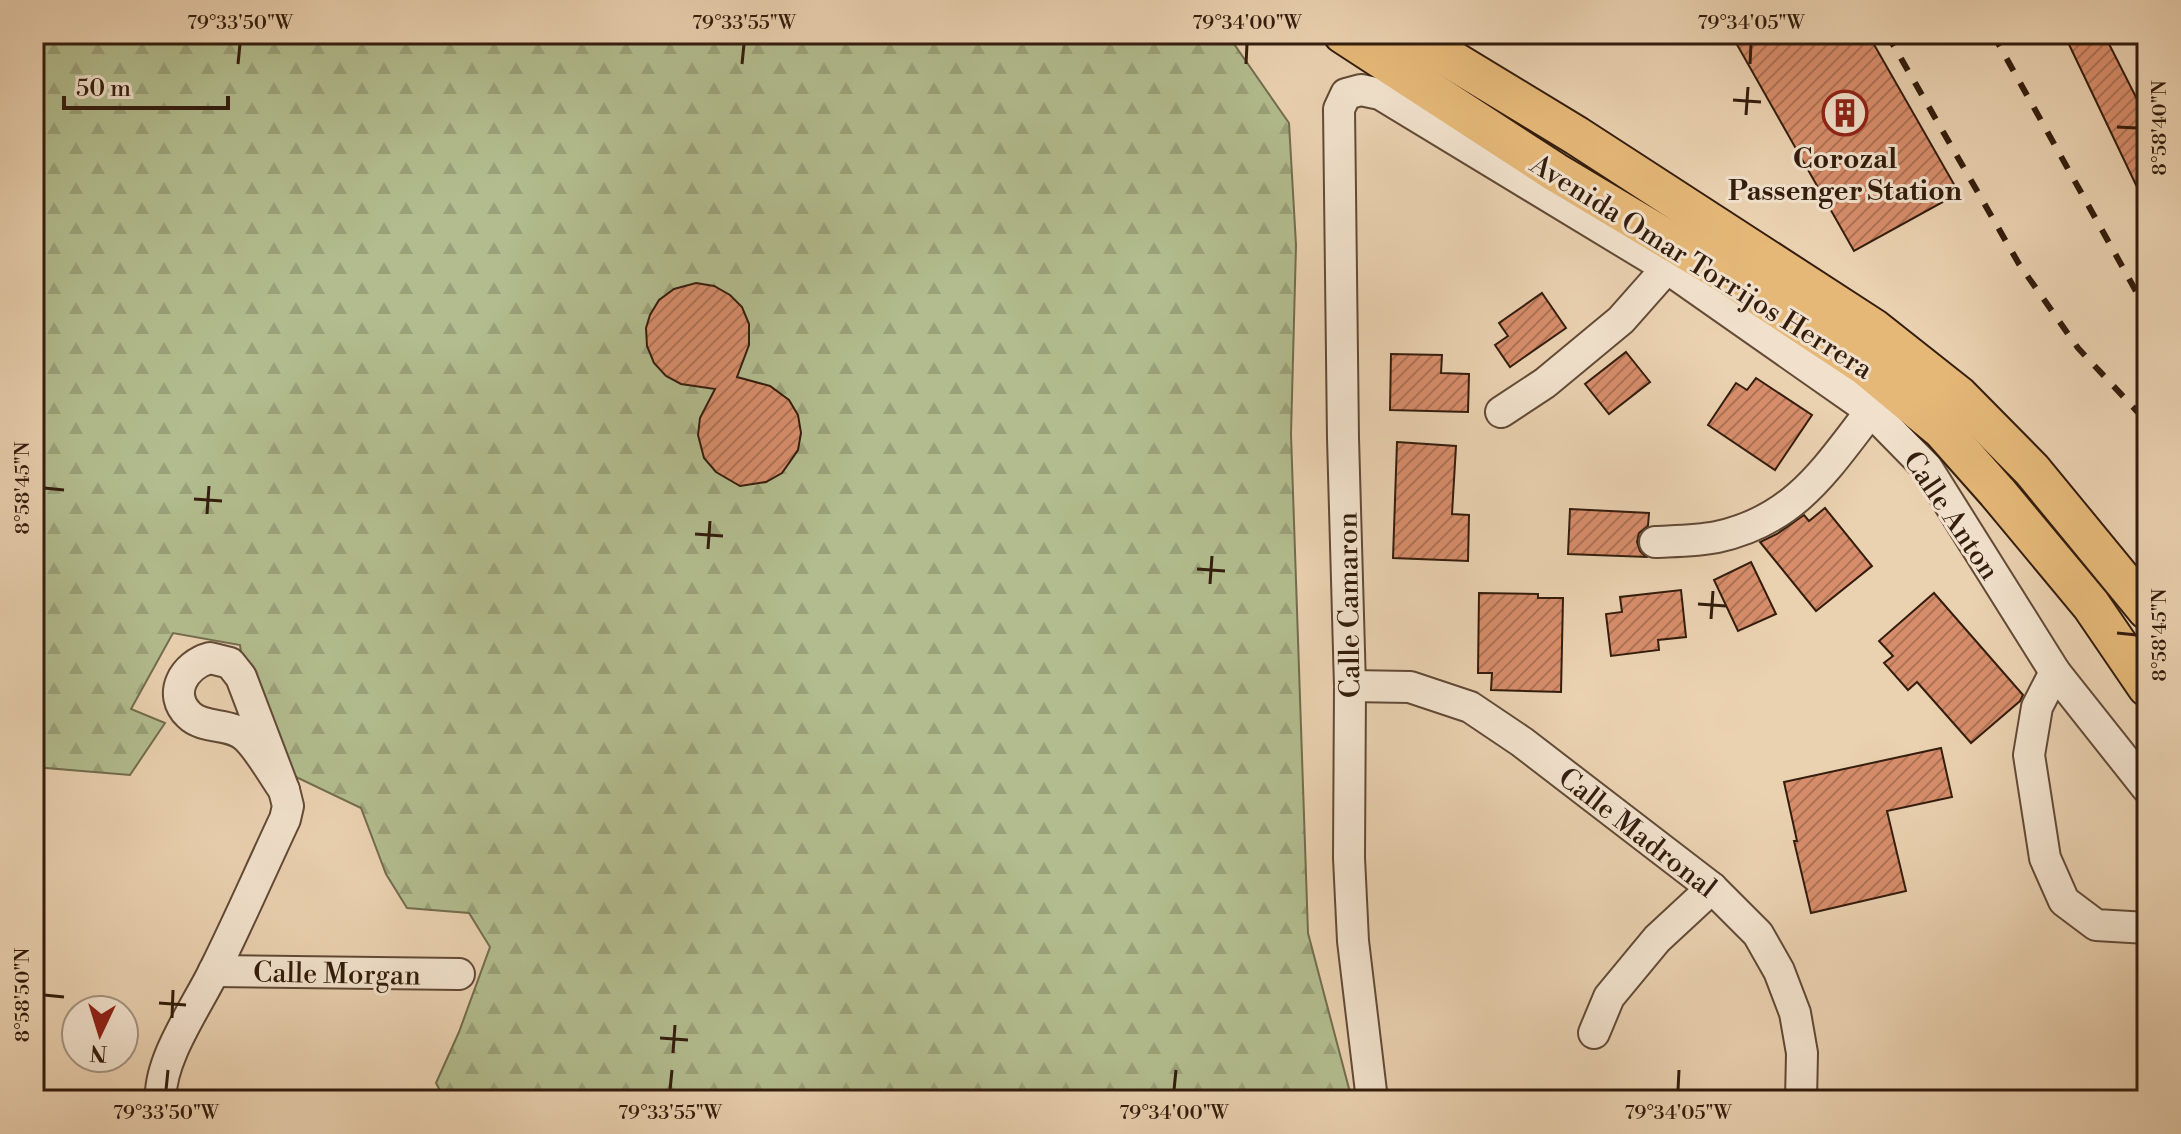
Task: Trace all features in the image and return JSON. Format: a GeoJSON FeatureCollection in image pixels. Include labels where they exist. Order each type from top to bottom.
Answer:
{"type":"FeatureCollection","features":[{"type":"Feature","properties":{"kind":"main road","name":"Avenida Omar Torrijos Herrera"},"geometry":{"type":"LineString","coordinates":[[1343,34],[1555,172],[1729,276],[1865,366],[1942,430],[1988,481],[2091,605],[2147,687]]}},
{"type":"Feature","properties":{"kind":"main road","name":"Avenida Omar Torrijos Herrera"},"geometry":{"type":"LineString","coordinates":[[1409,34],[1577,136],[1873,328],[1959,396],[2032,470],[2147,610]]}},
{"type":"Feature","properties":{"kind":"street","name":"Calle Anton"},"geometry":{"type":"LineString","coordinates":[[1339,109],[1346,94],[1361,90],[1380,94],[1667,268],[1871,411],[1927,468],[2055,672],[2147,788]]}},
{"type":"Feature","properties":{"kind":"street","name":"Calle Camaron"},"geometry":{"type":"LineString","coordinates":[[1339,109],[1350,686],[1349,858],[1352,927],[1372,1100]]}},
{"type":"Feature","properties":{"kind":"street"},"geometry":{"type":"LineString","coordinates":[[1501,412],[1545,383],[1621,320],[1667,268]]}},
{"type":"Feature","properties":{"kind":"street"},"geometry":{"type":"LineString","coordinates":[[1655,542],[1715,537],[1772,517],[1793,504],[1825,470],[1871,411]]}},
{"type":"Feature","properties":{"kind":"street"},"geometry":{"type":"LineString","coordinates":[[2055,672],[2037,707],[2029,755],[2045,858],[2064,901],[2096,925],[2147,928]]}},
{"type":"Feature","properties":{"kind":"street","name":"Calle Madronal"},"geometry":{"type":"LineString","coordinates":[[1350,686],[1410,687],[1470,707],[1522,742],[1712,888],[1758,934],[1779,971],[1795,1013],[1800,1039],[1801,1100]]}},
{"type":"Feature","properties":{"kind":"street"},"geometry":{"type":"LineString","coordinates":[[161,1100],[160,1085],[172,1053],[285,819],[288,806],[284,790]]}},
{"type":"Feature","properties":{"kind":"street"},"geometry":{"type":"LineString","coordinates":[[1594,1033],[1609,997],[1657,939],[1712,888]]}},
{"type":"Feature","properties":{"kind":"street","name":"Calle Morgan"},"geometry":{"type":"LineString","coordinates":[[214,971],[459,974]]}},
{"type":"Feature","properties":{"kind":"green space"},"geometry":{"type":"Polygon","coordinates":[[[34,34],[1227,34],[1289,123],[1296,245],[1291,434],[1308,933],[1352,1100],[445,1100],[436,1083],[459,1032],[490,947],[469,913],[407,908],[386,874],[361,808],[273,766],[248,700],[240,645],[173,633],[131,709],[165,723],[130,775],[34,767],[34,34]]]}},
{"type":"Feature","properties":{"kind":"building","name":"Corozal Passenger Station"},"geometry":{"type":"Polygon","coordinates":[[[1731,34],[1868,34],[1959,193],[1854,251],[1731,34]]]}},
{"type":"Feature","properties":{"kind":"building"},"geometry":{"type":"Polygon","coordinates":[[[2064,34],[2104,34],[2143,111],[2147,120],[2147,208],[2064,34]]]}},
{"type":"Feature","properties":{"kind":"building"},"geometry":{"type":"Polygon","coordinates":[[[696,283],[714,286],[742,307],[749,324],[749,345],[737,377],[770,386],[789,400],[798,415],[801,433],[798,450],[782,473],[766,482],[740,486],[716,472],[704,458],[698,435],[700,418],[715,389],[681,384],[666,376],[654,363],[647,346],[646,328],[659,300],[674,289],[696,283]]]}},
{"type":"Feature","properties":{"kind":"building"},"geometry":{"type":"Polygon","coordinates":[[[1542,293],[1566,328],[1510,367],[1495,345],[1508,336],[1499,323],[1542,293]]]}},
{"type":"Feature","properties":{"kind":"building"},"geometry":{"type":"Polygon","coordinates":[[[1626,352],[1650,382],[1609,414],[1585,384],[1626,352]]]}},
{"type":"Feature","properties":{"kind":"building"},"geometry":{"type":"Polygon","coordinates":[[[1391,354],[1442,355],[1441,373],[1469,374],[1468,412],[1390,410],[1391,354]]]}},
{"type":"Feature","properties":{"kind":"building"},"geometry":{"type":"Polygon","coordinates":[[[1756,378],[1812,415],[1775,470],[1708,425],[1736,383],[1747,390],[1756,378]]]}},
{"type":"Feature","properties":{"kind":"building"},"geometry":{"type":"Polygon","coordinates":[[[1397,442],[1456,446],[1452,514],[1469,515],[1468,561],[1393,558],[1397,442]]]}},
{"type":"Feature","properties":{"kind":"building"},"geometry":{"type":"Polygon","coordinates":[[[1825,508],[1872,566],[1816,611],[1760,542],[1804,515],[1809,521],[1825,508]]]}},
{"type":"Feature","properties":{"kind":"building"},"geometry":{"type":"Polygon","coordinates":[[[1570,509],[1649,513],[1648,526],[1639,533],[1637,542],[1646,557],[1568,554],[1570,509]]]}},
{"type":"Feature","properties":{"kind":"building"},"geometry":{"type":"Polygon","coordinates":[[[1751,562],[1776,614],[1738,631],[1714,580],[1751,562]]]}},
{"type":"Feature","properties":{"kind":"building"},"geometry":{"type":"Polygon","coordinates":[[[1681,590],[1686,637],[1658,640],[1659,650],[1611,656],[1606,614],[1622,612],[1620,597],[1681,590]]]}},
{"type":"Feature","properties":{"kind":"building"},"geometry":{"type":"Polygon","coordinates":[[[1479,593],[1538,594],[1538,598],[1563,598],[1561,692],[1491,690],[1492,673],[1478,673],[1479,593]]]}},
{"type":"Feature","properties":{"kind":"building"},"geometry":{"type":"Polygon","coordinates":[[[1934,593],[2023,695],[1971,743],[1917,682],[1908,690],[1884,663],[1893,656],[1879,641],[1934,593]]]}},
{"type":"Feature","properties":{"kind":"building"},"geometry":{"type":"Polygon","coordinates":[[[1941,748],[1952,797],[1887,811],[1906,891],[1811,913],[1784,782],[1941,748]]]}},
{"type":"Feature","properties":{"kind":"railway"},"geometry":{"type":"LineString","coordinates":[[1887,34],[2019,264],[2078,348],[2147,422]]}},
{"type":"Feature","properties":{"kind":"railway"},"geometry":{"type":"LineString","coordinates":[[1993,34],[2147,311]]}},
{"type":"Feature","properties":{"kind":"place","name":"Corozal Passenger Station"},"geometry":{"type":"Point","coordinates":[1845,113]}}]}
